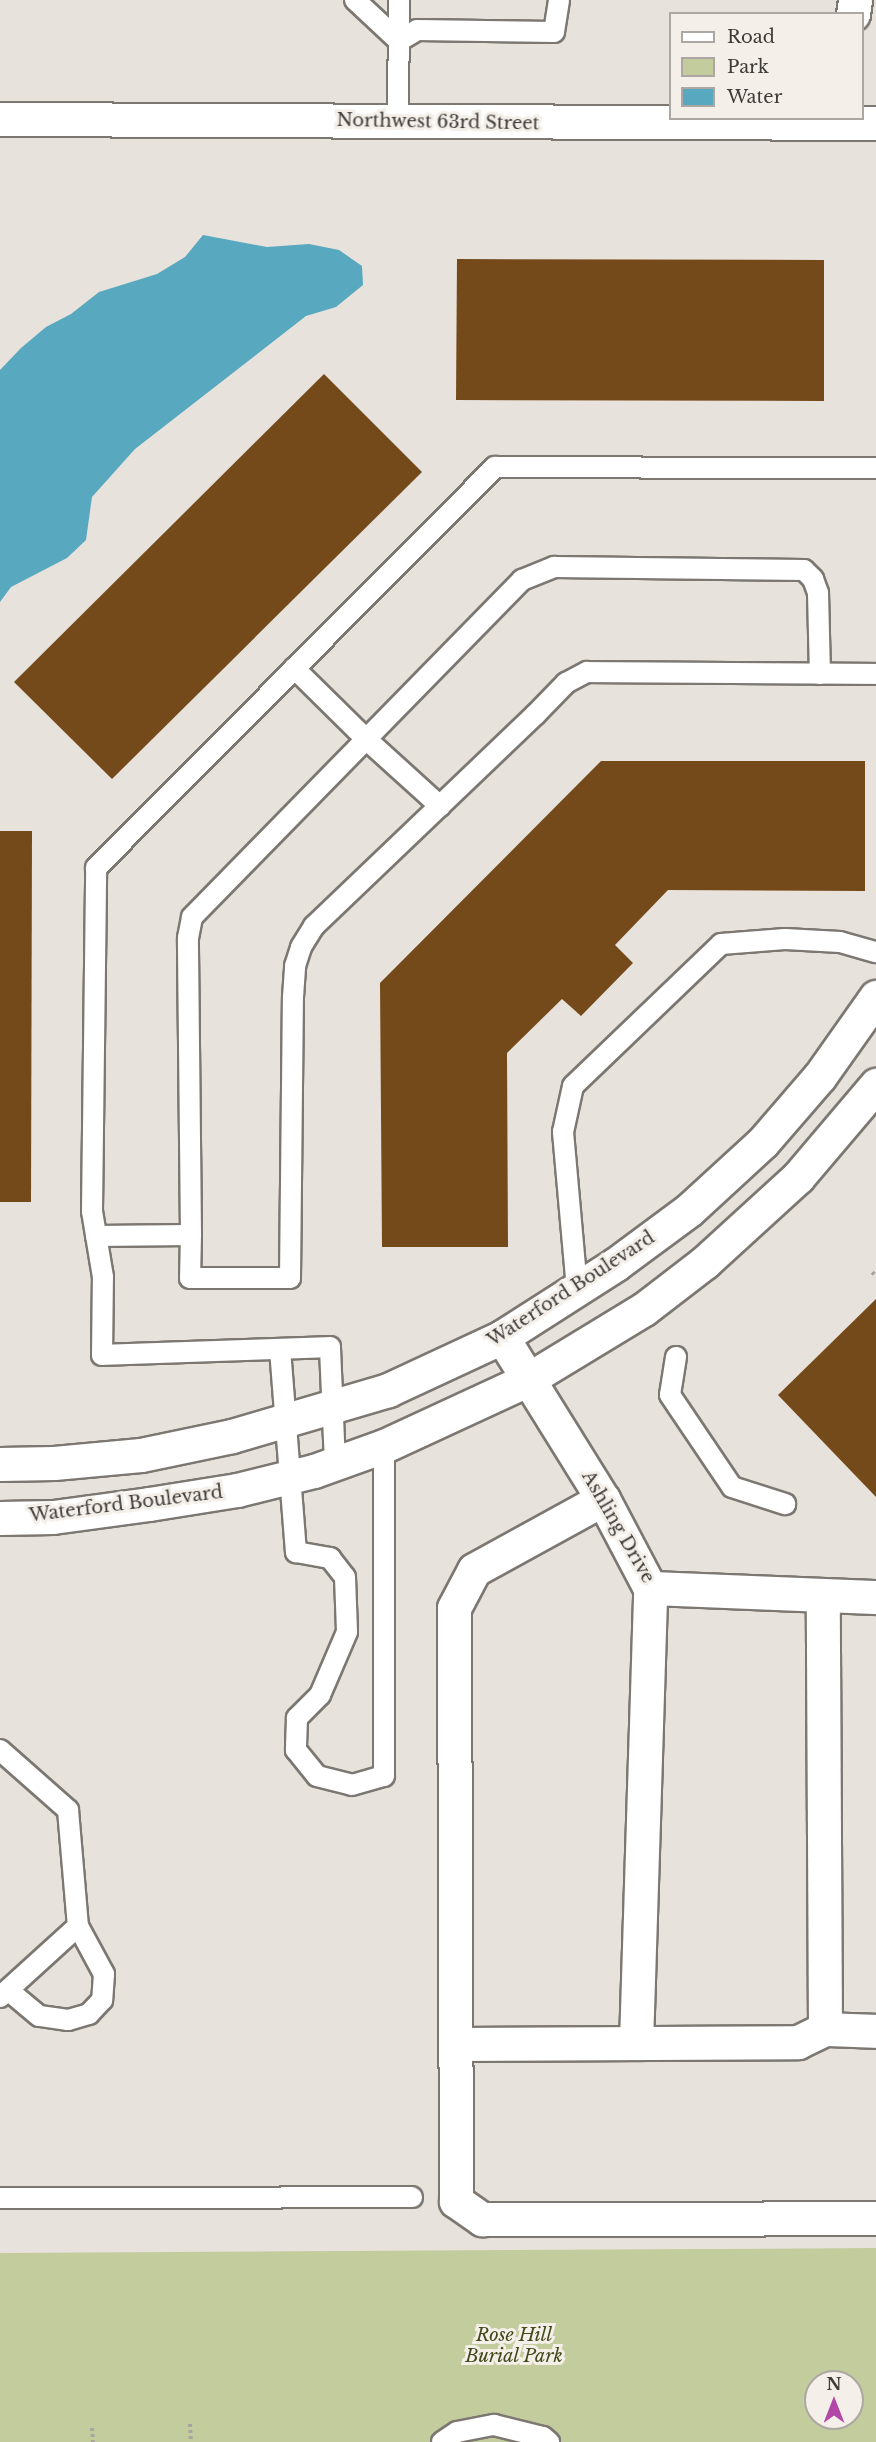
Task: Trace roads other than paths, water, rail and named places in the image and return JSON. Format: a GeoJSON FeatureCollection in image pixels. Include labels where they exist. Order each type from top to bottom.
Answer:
{"type":"FeatureCollection","features":[{"type":"Feature","properties":{"kind":"street","name":"Northwest 63rd Street"},"geometry":{"type":"LineString","coordinates":[[0,119],[857,122]]}},
{"type":"Feature","properties":{"kind":"street","name":"Waterford Boulevard"},"geometry":{"type":"LineString","coordinates":[[0,1464],[54,1463],[141,1455],[232,1436],[388,1390],[502,1338],[577,1289],[689,1210],[763,1142],[820,1076],[876,997]]}},
{"type":"Feature","properties":{"kind":"street","name":"Waterford Boulevard"},"geometry":{"type":"LineString","coordinates":[[0,1518],[53,1517],[149,1504],[237,1490],[290,1477],[384,1446],[527,1380],[644,1309],[705,1262],[798,1177],[876,1085]]}},
{"type":"Feature","properties":{"kind":"street","name":"Ashling Drive"},"geometry":{"type":"LineString","coordinates":[[502,1338],[603,1499],[650,1588],[876,1598]]}},
{"type":"Feature","properties":{"kind":"street"},"geometry":{"type":"LineString","coordinates":[[603,1499],[474,1570],[454,1608],[456,2201],[482,2219],[876,2217]]}},
{"type":"Feature","properties":{"kind":"street"},"geometry":{"type":"LineString","coordinates":[[636,2043],[650,1588]]}},
{"type":"Feature","properties":{"kind":"street"},"geometry":{"type":"LineString","coordinates":[[822,1597],[825,2030]]}},
{"type":"Feature","properties":{"kind":"street"},"geometry":{"type":"LineString","coordinates":[[455,2044],[798,2042],[825,2030],[876,2031]]}},
{"type":"Feature","properties":{"kind":"lane"},"geometry":{"type":"LineString","coordinates":[[355,0],[399,41]]}},
{"type":"Feature","properties":{"kind":"lane"},"geometry":{"type":"LineString","coordinates":[[376,0],[399,41]]}},
{"type":"Feature","properties":{"kind":"lane"},"geometry":{"type":"LineString","coordinates":[[398,121],[399,0]]}},
{"type":"Feature","properties":{"kind":"lane"},"geometry":{"type":"LineString","coordinates":[[399,41],[417,30],[554,32],[559,0]]}},
{"type":"Feature","properties":{"kind":"lane"},"geometry":{"type":"LineString","coordinates":[[335,1463],[330,1347],[102,1354],[103,1277],[92,1211],[96,868],[495,467],[876,468]]}},
{"type":"Feature","properties":{"kind":"lane"},"geometry":{"type":"LineString","coordinates":[[820,674],[818,593],[813,579],[804,570],[554,567],[522,580],[192,917],[188,938],[190,1278],[290,1278],[293,997],[295,966],[301,947],[315,926],[566,683],[587,672],[820,674],[876,674]]}},
{"type":"Feature","properties":{"kind":"lane"},"geometry":{"type":"LineString","coordinates":[[294,668],[366,740],[440,806]]}},
{"type":"Feature","properties":{"kind":"lane"},"geometry":{"type":"LineString","coordinates":[[577,1289],[563,1132],[573,1086],[721,944],[785,939],[840,942],[876,952]]}},
{"type":"Feature","properties":{"kind":"lane"},"geometry":{"type":"LineString","coordinates":[[96,1236],[191,1235]]}},
{"type":"Feature","properties":{"kind":"lane"},"geometry":{"type":"LineString","coordinates":[[280,1349],[296,1552],[330,1558],[345,1577],[347,1632],[320,1695],[297,1718],[296,1750],[317,1776],[352,1785],[384,1776],[384,1446]]}},
{"type":"Feature","properties":{"kind":"lane"},"geometry":{"type":"LineString","coordinates":[[676,1358],[670,1395],[732,1487],[785,1504]]}},
{"type":"Feature","properties":{"kind":"lane"},"geometry":{"type":"LineString","coordinates":[[0,1750],[68,1810],[78,1926],[104,1974],[102,2000],[89,2014],[68,2019],[39,2016],[4,1994],[78,1926]]}},
{"type":"Feature","properties":{"kind":"lane"},"geometry":{"type":"LineString","coordinates":[[0,2198],[412,2197]]}},
{"type":"Feature","properties":{"kind":"lane"},"geometry":{"type":"LineString","coordinates":[[442,2442],[457,2432],[494,2425],[543,2437],[549,2442]]}},
{"type":"Feature","properties":{"kind":"water"},"geometry":{"type":"Polygon","coordinates":[[[203,235],[267,247],[309,244],[339,250],[362,266],[363,285],[336,307],[306,316],[135,449],[92,497],[86,540],[67,558],[11,587],[0,602],[0,370],[46,327],[71,314],[99,292],[157,274],[185,257],[203,235]]]}},
{"type":"Feature","properties":{"kind":"park label","name":"Rose Hill Burial Park"},"geometry":{"type":"Point","coordinates":[514,2346]}}]}
